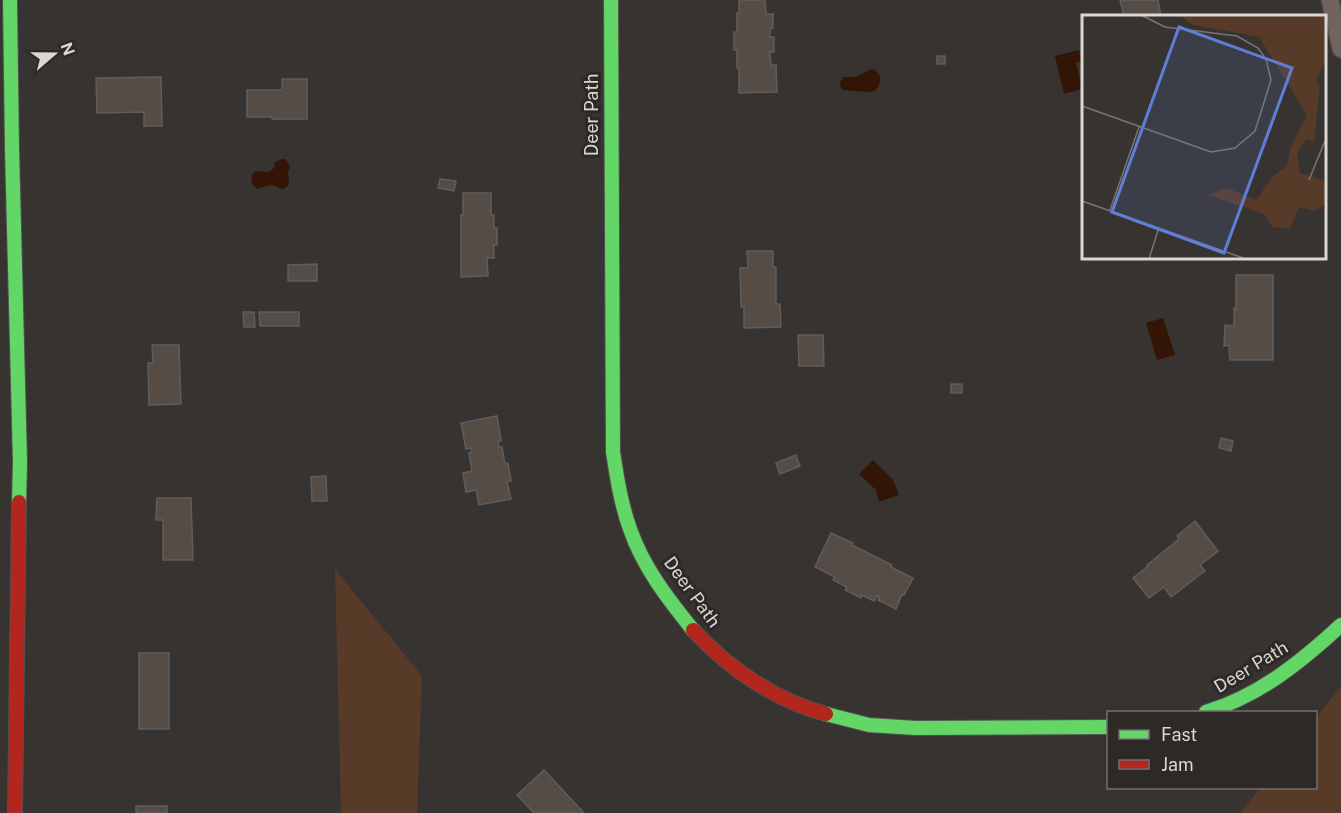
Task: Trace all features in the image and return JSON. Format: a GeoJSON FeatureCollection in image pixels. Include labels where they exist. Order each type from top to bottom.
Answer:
{"type":"FeatureCollection","features":[{"type":"Feature","properties":{"kind":"street"},"geometry":{"type":"LineString","coordinates":[[10,0],[8,334],[20,462],[15,813]]}},
{"type":"Feature","properties":{"kind":"street","name":"Deer Path"},"geometry":{"type":"LineString","coordinates":[[611,0],[613,452],[620,494],[634,539],[654,578],[674,607],[706,645],[742,674],[775,694],[812,711],[854,722],[908,729],[1107,727]]}},
{"type":"Feature","properties":{"kind":"street"},"geometry":{"type":"LineString","coordinates":[[1330,0],[1341,50]]}},
{"type":"Feature","properties":{"kind":"street","name":"Deer Path"},"geometry":{"type":"LineString","coordinates":[[1210,711],[1220,708],[1282,675],[1341,625]]}},
{"type":"Feature","properties":{"kind":"shaded area"},"geometry":{"type":"Polygon","coordinates":[[[1079,50],[1082,61],[1076,63],[1082,89],[1064,94],[1055,56],[1079,50]]]}},
{"type":"Feature","properties":{"kind":"shaded area"},"geometry":{"type":"Polygon","coordinates":[[[872,69],[880,76],[879,85],[875,91],[843,90],[841,88],[840,82],[844,77],[855,77],[872,69]]]}},
{"type":"Feature","properties":{"kind":"shaded area"},"geometry":{"type":"Polygon","coordinates":[[[285,159],[290,167],[289,184],[282,189],[271,185],[257,189],[252,180],[255,171],[269,172],[274,168],[275,162],[285,159]]]}},
{"type":"Feature","properties":{"kind":"shaded area"},"geometry":{"type":"Polygon","coordinates":[[[1163,318],[1175,355],[1157,360],[1146,323],[1163,318]]]}},
{"type":"Feature","properties":{"kind":"shaded area"},"geometry":{"type":"Polygon","coordinates":[[[873,460],[893,480],[899,495],[879,502],[876,490],[859,474],[873,460]]]}},
{"type":"Feature","properties":{"kind":"shaded area"},"geometry":{"type":"Polygon","coordinates":[[[335,569],[422,676],[417,813],[341,813],[335,569]]]}},
{"type":"Feature","properties":{"kind":"shaded area"},"geometry":{"type":"Polygon","coordinates":[[[1341,686],[1341,813],[1240,813],[1259,789],[1317,789],[1317,717],[1341,686]]]}},
{"type":"Feature","properties":{"kind":"building"},"geometry":{"type":"Polygon","coordinates":[[[739,0],[765,0],[766,14],[773,14],[773,28],[770,29],[770,37],[774,37],[774,52],[770,52],[771,65],[776,65],[777,92],[739,93],[739,68],[737,68],[737,50],[734,50],[734,32],[737,32],[739,0]]]}},
{"type":"Feature","properties":{"kind":"building"},"geometry":{"type":"Polygon","coordinates":[[[1120,0],[1158,0],[1161,15],[1124,15],[1120,0]]]}},
{"type":"Feature","properties":{"kind":"building"},"geometry":{"type":"Polygon","coordinates":[[[937,56],[945,56],[945,64],[937,64],[937,56]]]}},
{"type":"Feature","properties":{"kind":"building"},"geometry":{"type":"Polygon","coordinates":[[[161,77],[162,126],[144,126],[144,112],[97,113],[96,78],[161,77]]]}},
{"type":"Feature","properties":{"kind":"building"},"geometry":{"type":"Polygon","coordinates":[[[282,79],[307,79],[307,119],[247,117],[247,90],[282,90],[282,79]]]}},
{"type":"Feature","properties":{"kind":"building"},"geometry":{"type":"Polygon","coordinates":[[[440,179],[456,181],[454,191],[438,188],[440,179]]]}},
{"type":"Feature","properties":{"kind":"building"},"geometry":{"type":"Polygon","coordinates":[[[463,193],[491,193],[491,215],[494,215],[494,228],[497,228],[497,245],[494,245],[494,258],[487,258],[488,276],[461,277],[463,193]]]}},
{"type":"Feature","properties":{"kind":"building"},"geometry":{"type":"Polygon","coordinates":[[[747,251],[773,251],[773,267],[776,267],[776,304],[780,304],[781,327],[744,328],[740,268],[748,268],[747,251]]]}},
{"type":"Feature","properties":{"kind":"building"},"geometry":{"type":"Polygon","coordinates":[[[317,264],[317,281],[288,281],[288,265],[317,264]]]}},
{"type":"Feature","properties":{"kind":"building"},"geometry":{"type":"Polygon","coordinates":[[[1236,275],[1273,275],[1273,360],[1230,360],[1229,345],[1224,346],[1225,325],[1234,326],[1236,275]]]}},
{"type":"Feature","properties":{"kind":"building"},"geometry":{"type":"Polygon","coordinates":[[[243,312],[254,312],[255,327],[244,327],[243,312]]]}},
{"type":"Feature","properties":{"kind":"building"},"geometry":{"type":"Polygon","coordinates":[[[259,312],[299,312],[299,326],[260,326],[259,312]]]}},
{"type":"Feature","properties":{"kind":"building"},"geometry":{"type":"Polygon","coordinates":[[[798,335],[823,335],[824,366],[799,366],[798,335]]]}},
{"type":"Feature","properties":{"kind":"building"},"geometry":{"type":"Polygon","coordinates":[[[152,345],[179,345],[181,404],[149,405],[148,363],[153,363],[152,345]]]}},
{"type":"Feature","properties":{"kind":"building"},"geometry":{"type":"Polygon","coordinates":[[[951,384],[962,384],[962,393],[951,393],[951,384]]]}},
{"type":"Feature","properties":{"kind":"building"},"geometry":{"type":"Polygon","coordinates":[[[497,416],[501,441],[498,441],[499,447],[502,447],[505,464],[508,463],[511,481],[507,482],[511,499],[479,505],[476,490],[466,492],[463,473],[472,471],[469,453],[472,452],[471,448],[466,449],[461,423],[497,416]]]}},
{"type":"Feature","properties":{"kind":"building"},"geometry":{"type":"Polygon","coordinates":[[[1221,438],[1233,441],[1231,451],[1219,448],[1221,438]]]}},
{"type":"Feature","properties":{"kind":"building"},"geometry":{"type":"Polygon","coordinates":[[[796,455],[800,466],[780,474],[776,463],[796,455]]]}},
{"type":"Feature","properties":{"kind":"building"},"geometry":{"type":"Polygon","coordinates":[[[326,476],[327,501],[312,501],[311,477],[326,476]]]}},
{"type":"Feature","properties":{"kind":"building"},"geometry":{"type":"Polygon","coordinates":[[[157,498],[191,498],[193,560],[163,560],[163,520],[156,520],[157,498]]]}},
{"type":"Feature","properties":{"kind":"building"},"geometry":{"type":"Polygon","coordinates":[[[1195,521],[1218,551],[1200,565],[1205,571],[1171,597],[1164,587],[1149,598],[1133,578],[1179,539],[1177,536],[1195,521]]]}},
{"type":"Feature","properties":{"kind":"building"},"geometry":{"type":"Polygon","coordinates":[[[831,533],[853,543],[852,545],[913,578],[904,595],[902,594],[896,609],[878,600],[880,597],[877,596],[874,601],[862,595],[861,598],[845,590],[847,587],[833,580],[835,577],[815,567],[831,533]]]}},
{"type":"Feature","properties":{"kind":"building"},"geometry":{"type":"Polygon","coordinates":[[[139,653],[169,653],[169,729],[139,729],[139,653]]]}},
{"type":"Feature","properties":{"kind":"building"},"geometry":{"type":"Polygon","coordinates":[[[544,770],[584,813],[534,813],[517,795],[544,770]]]}},
{"type":"Feature","properties":{"kind":"building"},"geometry":{"type":"Polygon","coordinates":[[[136,806],[167,806],[167,813],[136,813],[136,806]]]}},
{"type":"Feature","properties":{"kind":"traffic: fast"},"geometry":{"type":"LineString","coordinates":[[10,0],[19,502]]}},
{"type":"Feature","properties":{"kind":"traffic: fast"},"geometry":{"type":"LineString","coordinates":[[611,0],[613,452],[622,501],[635,543],[657,582],[693,630]]}},
{"type":"Feature","properties":{"kind":"traffic: fast"},"geometry":{"type":"LineString","coordinates":[[1209,711],[1244,697],[1295,665],[1341,625]]}},
{"type":"Feature","properties":{"kind":"traffic: fast"},"geometry":{"type":"LineString","coordinates":[[826,714],[869,725],[915,728],[1107,727]]}},
{"type":"Feature","properties":{"kind":"traffic: jam"},"geometry":{"type":"LineString","coordinates":[[15,813],[19,502]]}},
{"type":"Feature","properties":{"kind":"traffic: jam"},"geometry":{"type":"LineString","coordinates":[[693,630],[737,670],[771,692],[826,714]]}}]}
